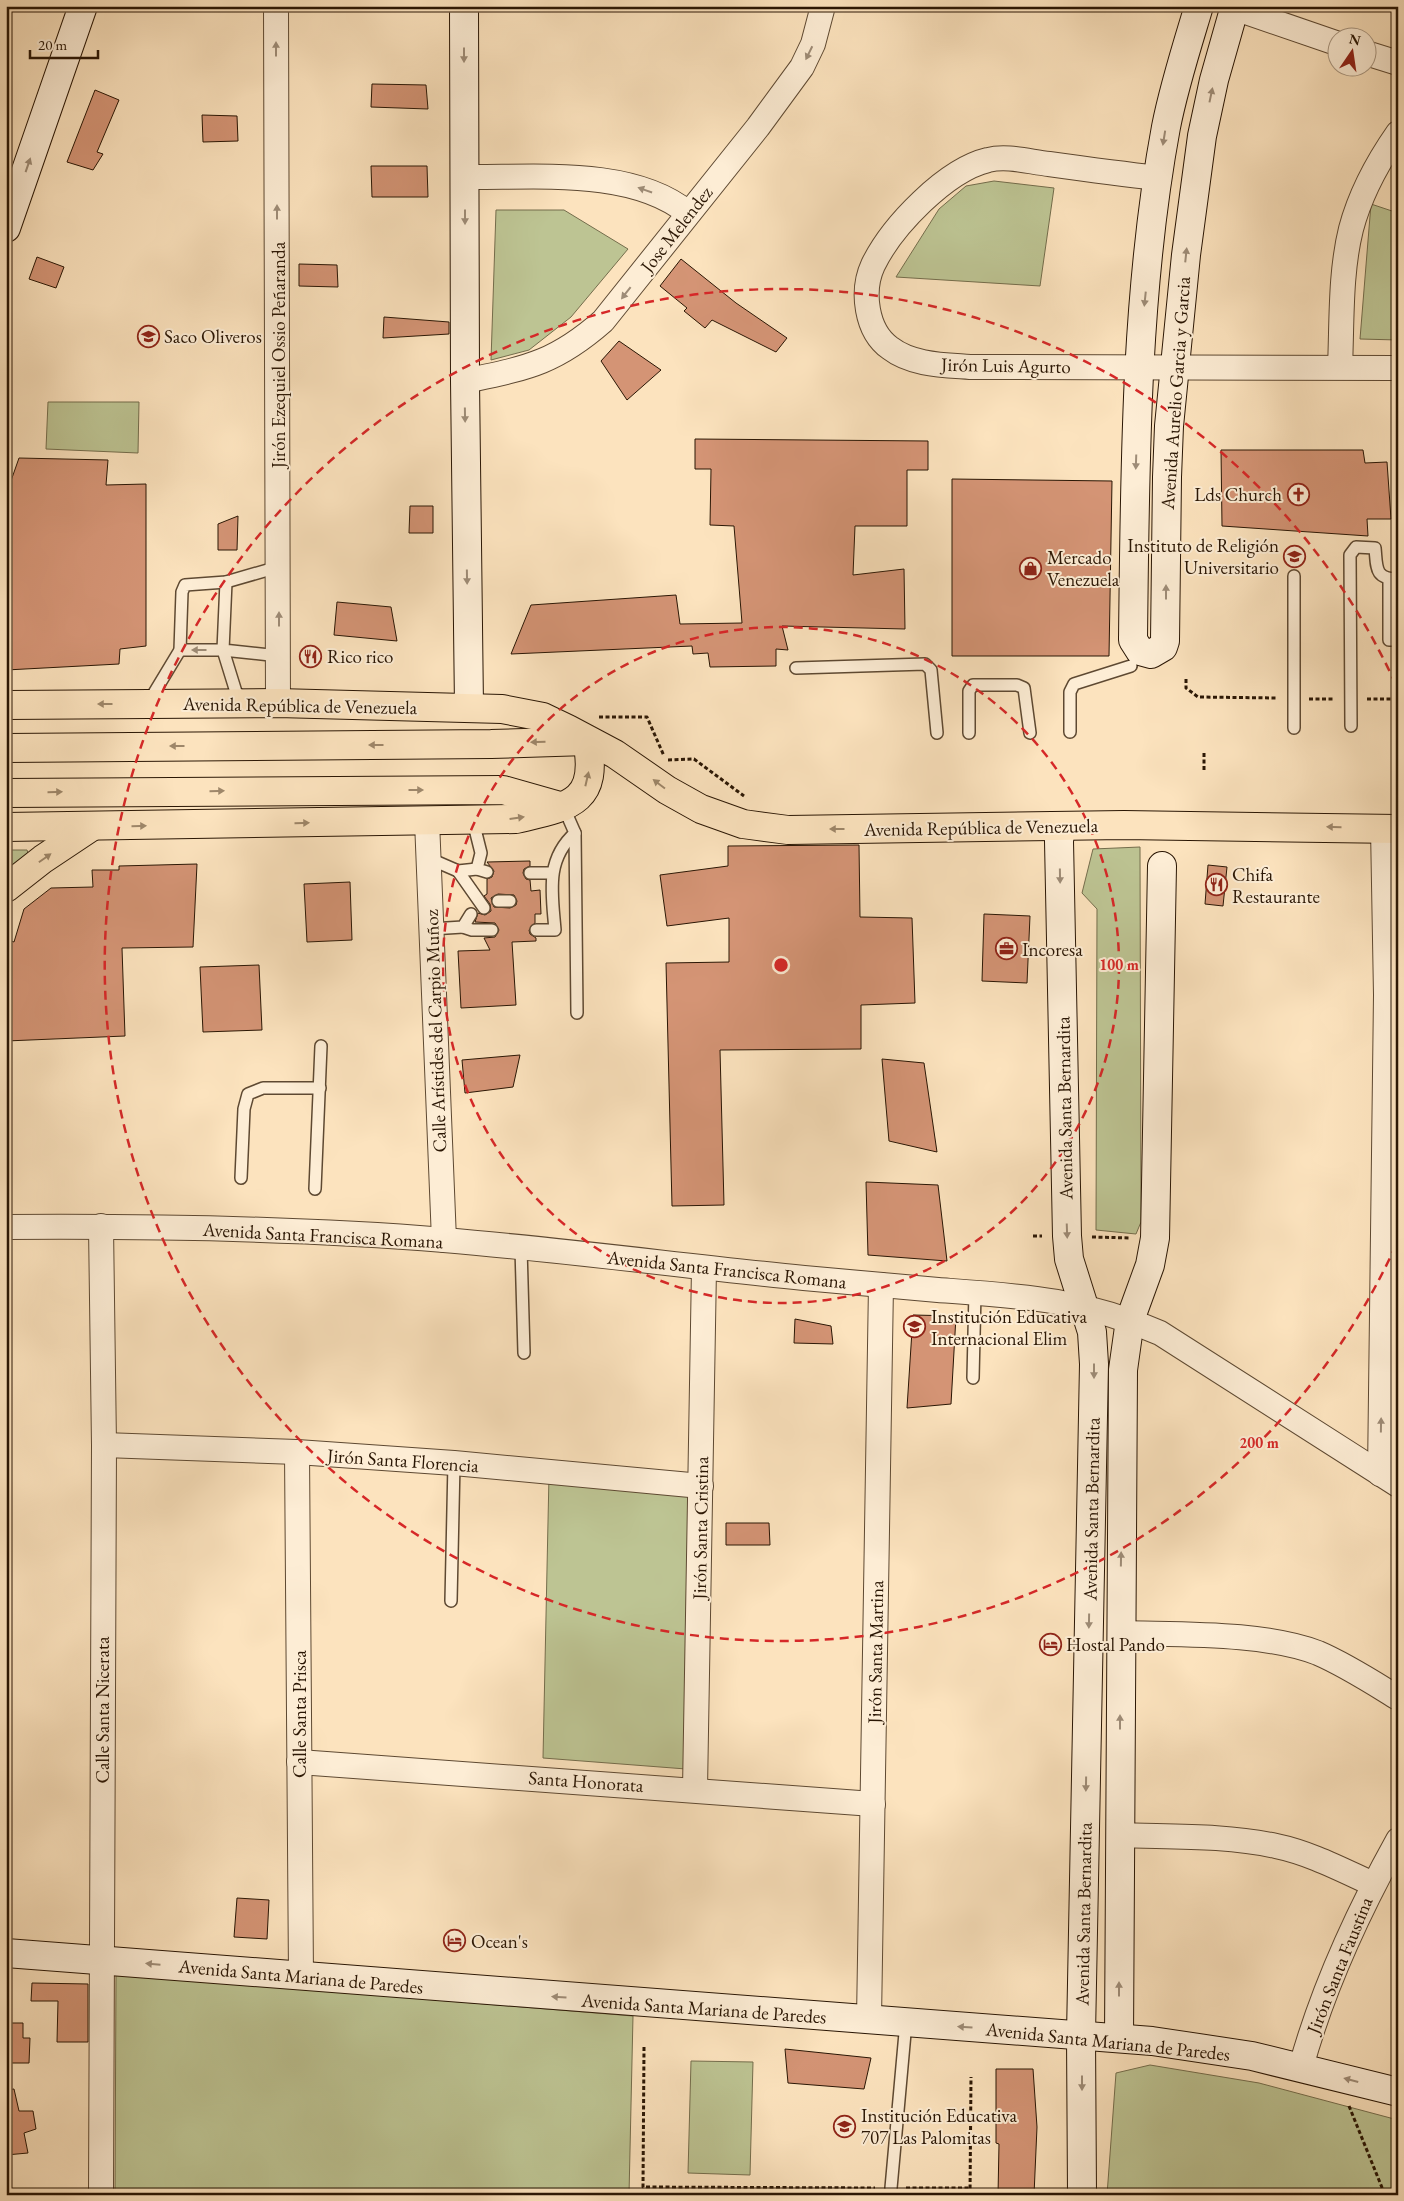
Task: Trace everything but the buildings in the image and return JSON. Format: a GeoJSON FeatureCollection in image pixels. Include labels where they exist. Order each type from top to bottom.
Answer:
{"type":"FeatureCollection","features":[{"type":"Feature","properties":{"kind":"main road"},"geometry":{"type":"LineString","coordinates":[[6,228],[83,6]]}},
{"type":"Feature","properties":{"kind":"main road"},"geometry":{"type":"LineString","coordinates":[[464,6],[465,380],[469,707]]}},
{"type":"Feature","properties":{"kind":"main road","name":"Avenida Aurelio Garcia y Garcia"},"geometry":{"type":"LineString","coordinates":[[1199,6],[1180,68],[1166,126],[1158,178],[1140,366],[1135,476],[1133,640],[1140,651],[1151,654],[1163,647],[1165,640],[1166,477],[1174,367],[1193,192],[1202,136],[1216,72],[1235,7]]}},
{"type":"Feature","properties":{"kind":"main road","name":"Avenida República de Venezuela"},"geometry":{"type":"LineString","coordinates":[[6,705],[278,703],[502,709],[589,729],[615,754],[685,801],[742,824],[788,830],[1124,825],[1390,828]]}},
{"type":"Feature","properties":{"kind":"main road"},"geometry":{"type":"LineString","coordinates":[[6,827],[516,819],[564,808],[579,798],[586,785],[590,756],[589,729]]}},
{"type":"Feature","properties":{"kind":"main road","name":"Avenida República de Venezuela"},"geometry":{"type":"LineString","coordinates":[[6,748],[491,744],[589,729]]}},
{"type":"Feature","properties":{"kind":"main road"},"geometry":{"type":"LineString","coordinates":[[6,793],[244,790],[503,790],[564,808]]}},
{"type":"Feature","properties":{"kind":"main road"},"geometry":{"type":"LineString","coordinates":[[6,888],[43,859],[90,827]]}},
{"type":"Feature","properties":{"kind":"main road","name":"Avenida Santa Bernardita"},"geometry":{"type":"LineString","coordinates":[[1061,827],[1067,1236],[1069,1259],[1092,1332],[1094,1364],[1081,2035],[1082,2195]]}},
{"type":"Feature","properties":{"kind":"main road","name":"Avenida Santa Bernardita"},"geometry":{"type":"LineString","coordinates":[[1119,2038],[1123,1370],[1130,1320],[1150,1265],[1155,1238],[1162,866]]}},
{"type":"Feature","properties":{"kind":"main road","name":"Avenida Santa Mariana de Paredes"},"geometry":{"type":"LineString","coordinates":[[6,1953],[100,1959],[618,2002],[1119,2038],[1199,2047],[1300,2067],[1398,2092]]}},
{"type":"Feature","properties":{"kind":"street","name":"Jirón Ezequiel Ossio Peñaranda"},"geometry":{"type":"LineString","coordinates":[[276,6],[278,703]]}},
{"type":"Feature","properties":{"kind":"street","name":"Jose Melendez"},"geometry":{"type":"LineString","coordinates":[[465,380],[528,368],[566,350],[603,321],[758,127],[802,67],[819,27],[823,6]]}},
{"type":"Feature","properties":{"kind":"street"},"geometry":{"type":"LineString","coordinates":[[1235,7],[1326,39]]}},
{"type":"Feature","properties":{"kind":"street"},"geometry":{"type":"LineString","coordinates":[[1376,55],[1398,63]]}},
{"type":"Feature","properties":{"kind":"street"},"geometry":{"type":"LineString","coordinates":[[1340,367],[1345,267],[1351,231],[1361,198],[1372,175],[1398,133]]}},
{"type":"Feature","properties":{"kind":"street","name":"Jirón Luis Agurto"},"geometry":{"type":"LineString","coordinates":[[1158,178],[1018,160],[990,160],[958,172],[932,191],[896,233],[873,265],[867,286],[867,309],[875,332],[889,348],[910,359],[939,365],[970,367],[1398,368]]}},
{"type":"Feature","properties":{"kind":"street"},"geometry":{"type":"LineString","coordinates":[[464,177],[596,180],[624,183],[672,200],[688,213]]}},
{"type":"Feature","properties":{"kind":"street","name":"Calle Arístides del Carpio Muñoz"},"geometry":{"type":"LineString","coordinates":[[427,821],[444,1240]]}},
{"type":"Feature","properties":{"kind":"street"},"geometry":{"type":"LineString","coordinates":[[1389,1480],[1386,994],[1390,828]]}},
{"type":"Feature","properties":{"kind":"street","name":"Avenida Santa Francisca Romana"},"geometry":{"type":"LineString","coordinates":[[6,1227],[101,1226],[313,1232],[444,1240],[704,1268],[1022,1296],[1085,1306],[1130,1320],[1160,1333],[1389,1480]]}},
{"type":"Feature","properties":{"kind":"street","name":"Calle Santa Nicerata"},"geometry":{"type":"LineString","coordinates":[[101,1226],[104,1445],[100,1959],[101,2195]]}},
{"type":"Feature","properties":{"kind":"street","name":"Jirón Santa Cristina"},"geometry":{"type":"LineString","coordinates":[[695,1789],[704,1268]]}},
{"type":"Feature","properties":{"kind":"street","name":"Jirón Santa Martina"},"geometry":{"type":"LineString","coordinates":[[869,2019],[881,1285]]}},
{"type":"Feature","properties":{"kind":"street","name":"Jirón Santa Florencia"},"geometry":{"type":"LineString","coordinates":[[104,1445],[297,1452],[454,1463],[701,1486]]}},
{"type":"Feature","properties":{"kind":"street","name":"Calle Santa Prisca"},"geometry":{"type":"LineString","coordinates":[[297,1452],[301,1976]]}},
{"type":"Feature","properties":{"kind":"street"},"geometry":{"type":"LineString","coordinates":[[1120,1633],[1274,1641],[1317,1653],[1352,1670],[1398,1698]]}},
{"type":"Feature","properties":{"kind":"street","name":"Santa Honorata"},"geometry":{"type":"LineString","coordinates":[[299,1762],[695,1789],[873,1804]]}},
{"type":"Feature","properties":{"kind":"street"},"geometry":{"type":"LineString","coordinates":[[1119,1835],[1244,1841],[1278,1846],[1373,1884]]}},
{"type":"Feature","properties":{"kind":"street","name":"Jirón Santa Faustina"},"geometry":{"type":"LineString","coordinates":[[1300,2067],[1315,2017],[1344,1946],[1373,1884],[1398,1840]]}},
{"type":"Feature","properties":{"kind":"lane"},"geometry":{"type":"LineString","coordinates":[[1351,726],[1350,555],[1356,547],[1375,548],[1377,571],[1383,577],[1393,579],[1389,640],[1398,640]]}},
{"type":"Feature","properties":{"kind":"lane"},"geometry":{"type":"LineString","coordinates":[[148,704],[180,650],[182,592],[185,585],[226,582],[278,567]]}},
{"type":"Feature","properties":{"kind":"lane"},"geometry":{"type":"LineString","coordinates":[[1294,576],[1294,728]]}},
{"type":"Feature","properties":{"kind":"lane"},"geometry":{"type":"LineString","coordinates":[[226,582],[223,650],[236,692],[247,704]]}},
{"type":"Feature","properties":{"kind":"lane"},"geometry":{"type":"LineString","coordinates":[[180,650],[223,650],[279,656]]}},
{"type":"Feature","properties":{"kind":"lane"},"geometry":{"type":"LineString","coordinates":[[796,668],[925,664],[930,670],[937,733]]}},
{"type":"Feature","properties":{"kind":"lane"},"geometry":{"type":"LineString","coordinates":[[1070,732],[1070,692],[1074,684],[1131,666]]}},
{"type":"Feature","properties":{"kind":"lane"},"geometry":{"type":"LineString","coordinates":[[969,733],[969,691],[973,685],[1017,685],[1024,688],[1030,733]]}},
{"type":"Feature","properties":{"kind":"lane"},"geometry":{"type":"LineString","coordinates":[[564,808],[576,833],[577,1013]]}},
{"type":"Feature","properties":{"kind":"lane"},"geometry":{"type":"LineString","coordinates":[[428,858],[458,871],[482,871],[481,853],[473,821]]}},
{"type":"Feature","properties":{"kind":"lane"},"geometry":{"type":"LineString","coordinates":[[536,930],[555,930],[552,873],[565,842],[576,833]]}},
{"type":"Feature","properties":{"kind":"lane"},"geometry":{"type":"LineString","coordinates":[[458,871],[484,908]]}},
{"type":"Feature","properties":{"kind":"lane"},"geometry":{"type":"LineString","coordinates":[[530,873],[552,873]]}},
{"type":"Feature","properties":{"kind":"lane"},"geometry":{"type":"LineString","coordinates":[[540,900],[553,900]]}},
{"type":"Feature","properties":{"kind":"lane"},"geometry":{"type":"LineString","coordinates":[[498,901],[510,901]]}},
{"type":"Feature","properties":{"kind":"lane"},"geometry":{"type":"LineString","coordinates":[[464,927],[471,914]]}},
{"type":"Feature","properties":{"kind":"lane"},"geometry":{"type":"LineString","coordinates":[[431,929],[464,927],[472,930],[492,930]]}},
{"type":"Feature","properties":{"kind":"lane"},"geometry":{"type":"LineString","coordinates":[[316,1188],[322,1046]]}},
{"type":"Feature","properties":{"kind":"lane"},"geometry":{"type":"LineString","coordinates":[[241,1178],[244,1109],[248,1094],[263,1088],[320,1088]]}},
{"type":"Feature","properties":{"kind":"lane"},"geometry":{"type":"LineString","coordinates":[[521,1248],[524,1353]]}},
{"type":"Feature","properties":{"kind":"lane"},"geometry":{"type":"LineString","coordinates":[[972,1378],[974,1292]]}},
{"type":"Feature","properties":{"kind":"lane"},"geometry":{"type":"LineString","coordinates":[[451,1602],[454,1463]]}},
{"type":"Feature","properties":{"kind":"lane"},"geometry":{"type":"LineString","coordinates":[[891,2188],[906,2022]]}},
{"type":"Feature","properties":{"kind":"path"},"geometry":{"type":"LineString","coordinates":[[1186,679],[1186,688],[1198,697]]}},
{"type":"Feature","properties":{"kind":"path"},"geometry":{"type":"LineString","coordinates":[[589,729],[647,716],[666,760],[694,759],[749,800]]}},
{"type":"Feature","properties":{"kind":"path"},"geometry":{"type":"LineString","coordinates":[[1204,753],[1204,770]]}},
{"type":"Feature","properties":{"kind":"path"},"geometry":{"type":"LineString","coordinates":[[1033,1236],[1044,1236]]}},
{"type":"Feature","properties":{"kind":"path"},"geometry":{"type":"LineString","coordinates":[[1087,1237],[1136,1238]]}},
{"type":"Feature","properties":{"kind":"path"},"geometry":{"type":"LineString","coordinates":[[644,2047],[643,2187],[970,2188]]}},
{"type":"Feature","properties":{"kind":"path"},"geometry":{"type":"LineString","coordinates":[[1335,2075],[1385,2195]]}},
{"type":"Feature","properties":{"kind":"path"},"geometry":{"type":"LineString","coordinates":[[970,2195],[971,2077]]}},
{"type":"Feature","properties":{"kind":"green space"},"geometry":{"type":"Polygon","coordinates":[[[994,181],[1054,188],[1040,286],[896,277],[939,209],[966,186],[994,181]]]}},
{"type":"Feature","properties":{"kind":"green space"},"geometry":{"type":"Polygon","coordinates":[[[1371,204],[1398,213],[1398,340],[1360,339],[1371,204]]]}},
{"type":"Feature","properties":{"kind":"green space"},"geometry":{"type":"Polygon","coordinates":[[[496,210],[564,210],[628,249],[571,317],[529,350],[491,360],[496,210]]]}},
{"type":"Feature","properties":{"kind":"green space"},"geometry":{"type":"Polygon","coordinates":[[[48,402],[139,402],[138,453],[46,449],[48,402]]]}},
{"type":"Feature","properties":{"kind":"green space"},"geometry":{"type":"Polygon","coordinates":[[[1140,847],[1141,1222],[1136,1234],[1096,1230],[1097,909],[1082,893],[1093,849],[1140,847]]]}},
{"type":"Feature","properties":{"kind":"green space"},"geometry":{"type":"Polygon","coordinates":[[[6,850],[27,850],[28,853],[6,872],[6,850]]]}},
{"type":"Feature","properties":{"kind":"green space"},"geometry":{"type":"Polygon","coordinates":[[[549,1475],[690,1492],[686,1769],[543,1758],[549,1475]]]}},
{"type":"Feature","properties":{"kind":"green space"},"geometry":{"type":"Polygon","coordinates":[[[116,1974],[633,2016],[629,2195],[115,2195],[116,1974]]]}},
{"type":"Feature","properties":{"kind":"green space"},"geometry":{"type":"Polygon","coordinates":[[[691,2061],[753,2062],[750,2175],[688,2173],[691,2061]]]}},
{"type":"Feature","properties":{"kind":"green space"},"geometry":{"type":"Polygon","coordinates":[[[1150,2065],[1259,2083],[1398,2120],[1398,2195],[1107,2195],[1116,2073],[1150,2065]]]}},
{"type":"Feature","properties":{"kind":"place","name":"Saco Oliveros"},"geometry":{"type":"Point","coordinates":[148,336]}},
{"type":"Feature","properties":{"kind":"place","name":"Lds Church"},"geometry":{"type":"Point","coordinates":[1298,494]}},
{"type":"Feature","properties":{"kind":"place","name":"Instituto de Religión Universitario"},"geometry":{"type":"Point","coordinates":[1295,556]}},
{"type":"Feature","properties":{"kind":"place","name":"Mercado Venezuela"},"geometry":{"type":"Point","coordinates":[1031,568]}},
{"type":"Feature","properties":{"kind":"place","name":"Rico rico"},"geometry":{"type":"Point","coordinates":[311,656]}},
{"type":"Feature","properties":{"kind":"place","name":"Chifa Restaurante"},"geometry":{"type":"Point","coordinates":[1216,885]}},
{"type":"Feature","properties":{"kind":"place","name":"Incoresa"},"geometry":{"type":"Point","coordinates":[1006,949]}},
{"type":"Feature","properties":{"kind":"place","name":"Institución Educativa Internacional Elim"},"geometry":{"type":"Point","coordinates":[915,1327]}},
{"type":"Feature","properties":{"kind":"place","name":"Hostal Pando"},"geometry":{"type":"Point","coordinates":[1050,1644]}},
{"type":"Feature","properties":{"kind":"place","name":"Ocean's"},"geometry":{"type":"Point","coordinates":[455,1941]}},
{"type":"Feature","properties":{"kind":"place","name":"Institución Educativa 707 Las Palomitas"},"geometry":{"type":"Point","coordinates":[845,2126]}}]}
